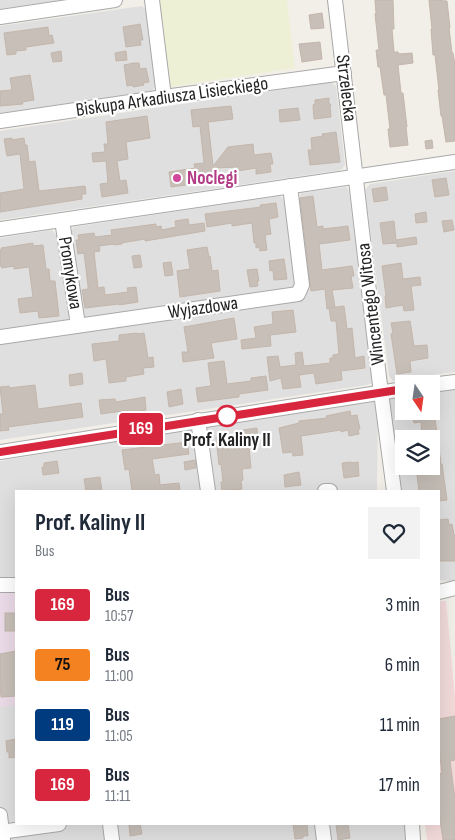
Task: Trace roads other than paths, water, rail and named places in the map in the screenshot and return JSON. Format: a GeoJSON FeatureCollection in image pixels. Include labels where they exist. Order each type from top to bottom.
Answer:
{"type":"FeatureCollection","features":[{"type":"Feature","properties":{"kind":"street"},"geometry":{"type":"LineString","coordinates":[[0,17],[116,0]]}},
{"type":"Feature","properties":{"kind":"street"},"geometry":{"type":"LineString","coordinates":[[152,0],[164,97]]}},
{"type":"Feature","properties":{"kind":"street","name":"Strzelecka"},"geometry":{"type":"LineString","coordinates":[[335,0],[357,176]]}},
{"type":"Feature","properties":{"kind":"street","name":"Biskupa Arkadiusza Lisieckiego"},"geometry":{"type":"LineString","coordinates":[[0,121],[344,73]]}},
{"type":"Feature","properties":{"kind":"street"},"geometry":{"type":"LineString","coordinates":[[0,229],[455,162]]}},
{"type":"Feature","properties":{"kind":"street","name":"Wincentego Witosa"},"geometry":{"type":"LineString","coordinates":[[357,176],[394,490]]}},
{"type":"Feature","properties":{"kind":"street","name":"Wyjazdowa"},"geometry":{"type":"LineString","coordinates":[[0,338],[298,294],[302,285],[290,186]]}},
{"type":"Feature","properties":{"kind":"street","name":"Promykowa"},"geometry":{"type":"LineString","coordinates":[[62,220],[78,325]]}},
{"type":"Feature","properties":{"kind":"street"},"geometry":{"type":"LineString","coordinates":[[440,384],[455,382]]}},
{"type":"Feature","properties":{"kind":"street"},"geometry":{"type":"LineString","coordinates":[[0,452],[395,390]]}},
{"type":"Feature","properties":{"kind":"street"},"geometry":{"type":"LineString","coordinates":[[198,420],[208,490]]}},
{"type":"Feature","properties":{"kind":"street"},"geometry":{"type":"LineString","coordinates":[[0,585],[15,585]]}},
{"type":"Feature","properties":{"kind":"street"},"geometry":{"type":"LineString","coordinates":[[440,585],[455,588],[440,592]]}},
{"type":"Feature","properties":{"kind":"street"},"geometry":{"type":"LineString","coordinates":[[0,815],[2,835],[54,825]]}},
{"type":"Feature","properties":{"kind":"street"},"geometry":{"type":"LineString","coordinates":[[110,825],[112,840]]}},
{"type":"Feature","properties":{"kind":"street"},"geometry":{"type":"LineString","coordinates":[[322,825],[324,840]]}},
{"type":"Feature","properties":{"kind":"street"},"geometry":{"type":"LineString","coordinates":[[412,825],[414,840]]}},
{"type":"Feature","properties":{"kind":"place","name":"Noclegi"},"geometry":{"type":"Point","coordinates":[177,178]}},
{"type":"Feature","properties":{"kind":"place","name":"Prof. Kaliny II"},"geometry":{"type":"Point","coordinates":[227,416]}}]}
